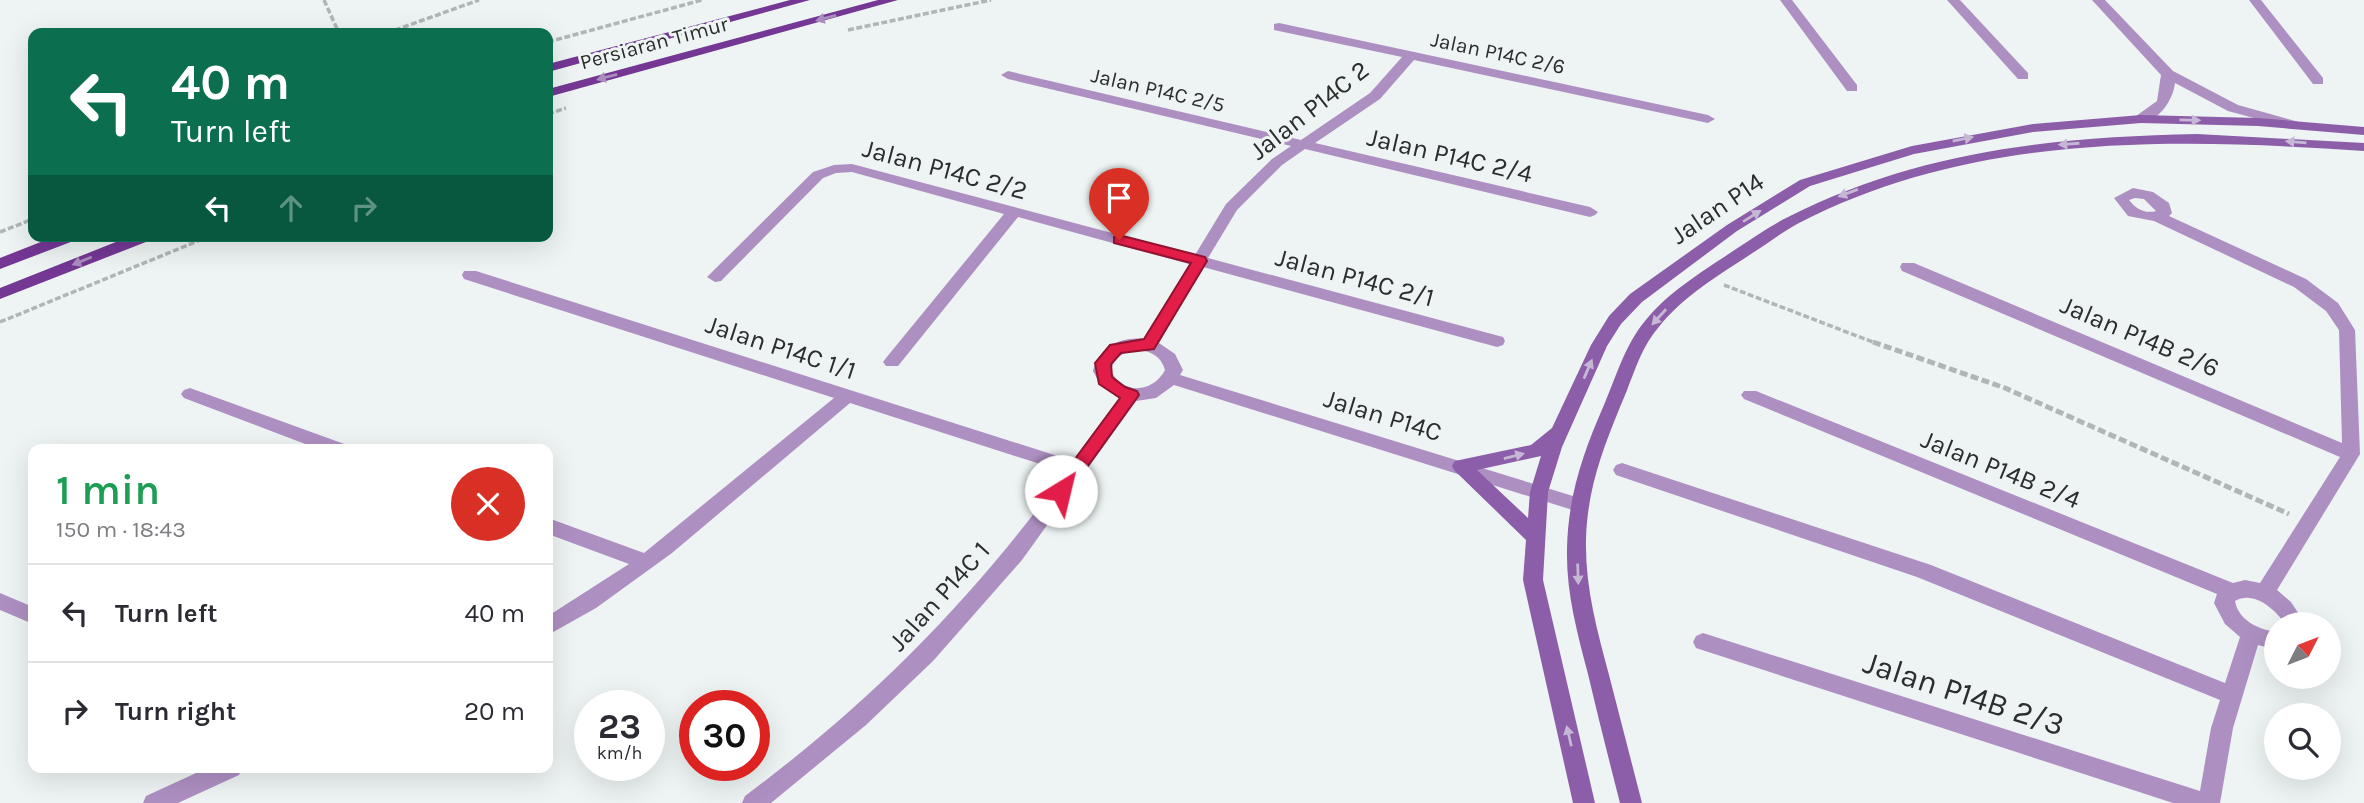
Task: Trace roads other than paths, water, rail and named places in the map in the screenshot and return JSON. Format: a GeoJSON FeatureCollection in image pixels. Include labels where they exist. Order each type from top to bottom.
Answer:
{"type":"FeatureCollection","features":[{"type":"Feature","properties":{"kind":"main road","name":"Persiaran Timur"},"geometry":{"type":"LineString","coordinates":[[553,67],[804,0]]}},
{"type":"Feature","properties":{"kind":"main road","name":"Persiaran Timur"},"geometry":{"type":"LineString","coordinates":[[553,92],[892,0]]}},
{"type":"Feature","properties":{"kind":"main road","name":"Jalan P14"},"geometry":{"type":"LineString","coordinates":[[1584,803],[1533,580],[1539,492],[1553,447],[1599,345],[1615,320],[1636,298],[1732,228],[1805,183],[1912,150],[2033,128],[2141,119],[2258,122],[2364,131]]}},
{"type":"Feature","properties":{"kind":"main road","name":"Jalan P14"},"geometry":{"type":"LineString","coordinates":[[1631,803],[1578,594],[1579,505],[1587,466],[1622,383],[1644,335],[1662,312],[1752,243],[1832,199],[1935,165],[2050,145],[2166,139],[2267,139],[2364,148]]}},
{"type":"Feature","properties":{"kind":"main road"},"geometry":{"type":"LineString","coordinates":[[0,264],[56,242]]}},
{"type":"Feature","properties":{"kind":"main road"},"geometry":{"type":"LineString","coordinates":[[0,294],[131,242]]}},
{"type":"Feature","properties":{"kind":"main road"},"geometry":{"type":"LineString","coordinates":[[1461,466],[1536,451],[1561,431]]}},
{"type":"Feature","properties":{"kind":"main road"},"geometry":{"type":"LineString","coordinates":[[1461,466],[1535,537]]}},
{"type":"Feature","properties":{"kind":"street"},"geometry":{"type":"LineString","coordinates":[[1786,0],[1852,88]]}},
{"type":"Feature","properties":{"kind":"street"},"geometry":{"type":"LineString","coordinates":[[1953,0],[2023,76]]}},
{"type":"Feature","properties":{"kind":"street"},"geometry":{"type":"LineString","coordinates":[[2098,0],[2168,74],[2233,108],[2298,126]]}},
{"type":"Feature","properties":{"kind":"street"},"geometry":{"type":"LineString","coordinates":[[2255,0],[2318,81]]}},
{"type":"Feature","properties":{"kind":"street","name":"Jalan P14C 2/6"},"geometry":{"type":"LineString","coordinates":[[1279,27],[1708,119]]}},
{"type":"Feature","properties":{"kind":"street","name":"Jalan P14C 2"},"geometry":{"type":"LineString","coordinates":[[1149,345],[1231,207],[1277,162],[1299,145],[1375,96],[1410,56]]}},
{"type":"Feature","properties":{"kind":"street"},"geometry":{"type":"LineString","coordinates":[[2141,119],[2162,107],[2168,92],[2168,74]]}},
{"type":"Feature","properties":{"kind":"street","name":"Jalan P14C 2/5"},"geometry":{"type":"LineString","coordinates":[[1008,75],[1299,145]]}},
{"type":"Feature","properties":{"kind":"street","name":"Jalan P14C 2/4"},"geometry":{"type":"LineString","coordinates":[[1299,145],[1590,212]]}},
{"type":"Feature","properties":{"kind":"street","name":"Jalan P14C 2/2"},"geometry":{"type":"LineString","coordinates":[[715,277],[818,175],[834,169],[852,168],[1199,261]]}},
{"type":"Feature","properties":{"kind":"street"},"geometry":{"type":"LineString","coordinates":[[892,362],[1013,212]]}},
{"type":"Feature","properties":{"kind":"street"},"geometry":{"type":"LineString","coordinates":[[2158,217],[2300,283],[2332,307],[2355,331],[2351,454],[2264,593],[2284,606],[2288,612]]}},
{"type":"Feature","properties":{"kind":"street","name":"Jalan P14C 2/1"},"geometry":{"type":"LineString","coordinates":[[1199,261],[1497,341]]}},
{"type":"Feature","properties":{"kind":"street","name":"Jalan P14B 2/6"},"geometry":{"type":"LineString","coordinates":[[1908,267],[2351,454]]}},
{"type":"Feature","properties":{"kind":"street","name":"Jalan P14C 1/1"},"geometry":{"type":"LineString","coordinates":[[470,275],[1077,469]]}},
{"type":"Feature","properties":{"kind":"street"},"geometry":{"type":"LineString","coordinates":[[1137,344],[1149,345],[1167,354],[1172,362],[1171,378],[1156,392],[1131,395],[1119,392],[1104,380],[1103,363],[1116,349],[1137,344]]}},
{"type":"Feature","properties":{"kind":"street","name":"Jalan P14C"},"geometry":{"type":"LineString","coordinates":[[1171,378],[1461,466],[1579,505]]}},
{"type":"Feature","properties":{"kind":"street"},"geometry":{"type":"LineString","coordinates":[[190,394],[325,444]]}},
{"type":"Feature","properties":{"kind":"street","name":"Jalan P14C 1"},"geometry":{"type":"LineString","coordinates":[[753,803],[785,780],[918,663],[1014,555],[1131,395]]}},
{"type":"Feature","properties":{"kind":"street","name":"Jalan P14B 2/4"},"geometry":{"type":"LineString","coordinates":[[1750,395],[2232,591],[2241,589],[2264,593]]}},
{"type":"Feature","properties":{"kind":"street"},"geometry":{"type":"LineString","coordinates":[[553,623],[589,603],[646,562],[847,396]]}},
{"type":"Feature","properties":{"kind":"street"},"geometry":{"type":"LineString","coordinates":[[1622,470],[1924,570],[2232,695]]}},
{"type":"Feature","properties":{"kind":"street"},"geometry":{"type":"LineString","coordinates":[[553,528],[646,562]]}},
{"type":"Feature","properties":{"kind":"street"},"geometry":{"type":"LineString","coordinates":[[2232,591],[2224,603],[2227,612],[2234,621],[2251,633],[2264,637]]}},
{"type":"Feature","properties":{"kind":"street"},"geometry":{"type":"LineString","coordinates":[[0,601],[28,614]]}},
{"type":"Feature","properties":{"kind":"street"},"geometry":{"type":"LineString","coordinates":[[2208,803],[2222,728],[2251,633]]}},
{"type":"Feature","properties":{"kind":"street","name":"Jalan P14B 2/3"},"geometry":{"type":"LineString","coordinates":[[1703,642],[2208,803]]}},
{"type":"Feature","properties":{"kind":"street"},"geometry":{"type":"LineString","coordinates":[[154,803],[220,773]]}}]}
